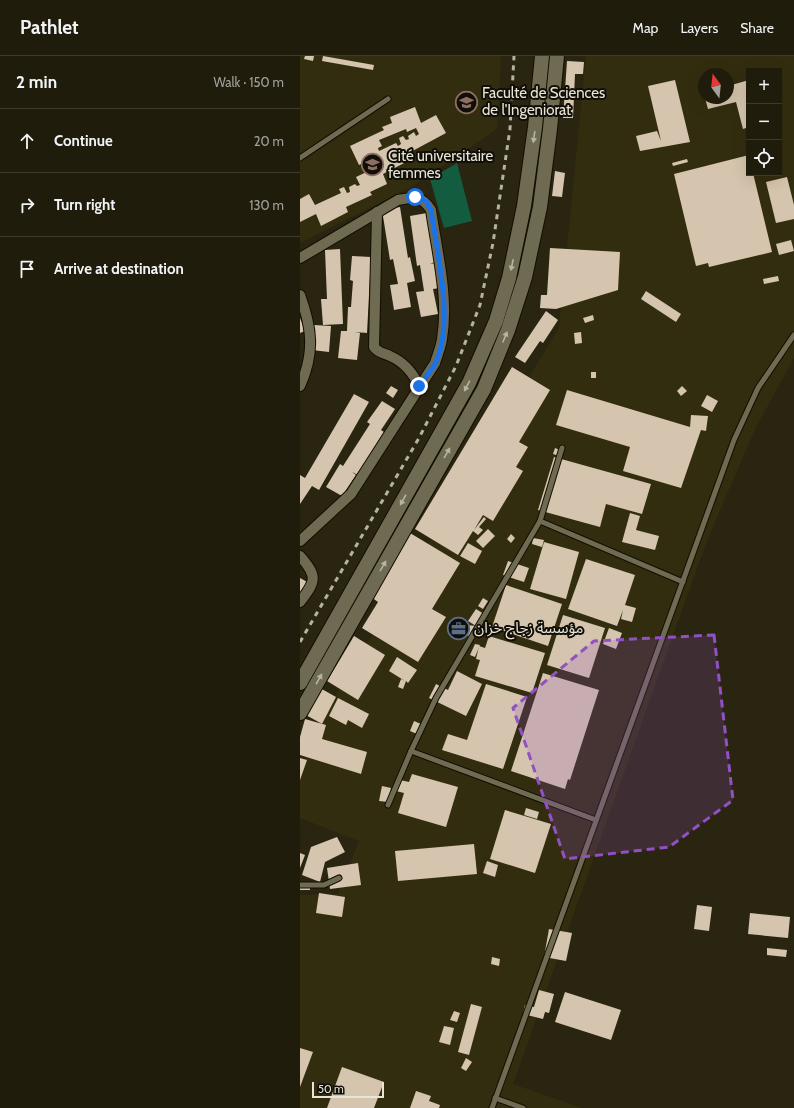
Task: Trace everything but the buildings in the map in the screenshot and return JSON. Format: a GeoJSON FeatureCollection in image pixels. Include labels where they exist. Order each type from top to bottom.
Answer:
{"type":"FeatureCollection","features":[{"type":"Feature","properties":{"kind":"main road"},"geometry":{"type":"LineString","coordinates":[[300,683],[469,383],[496,321],[509,278],[524,206],[536,127],[542,56]]}},
{"type":"Feature","properties":{"kind":"main road"},"geometry":{"type":"LineString","coordinates":[[300,713],[484,389],[508,330],[525,277],[540,207],[550,130],[557,56]]}},
{"type":"Feature","properties":{"kind":"street"},"geometry":{"type":"LineString","coordinates":[[300,258],[398,200],[415,197],[426,201],[431,210],[444,302],[442,341],[435,363],[351,494],[300,541]]}},
{"type":"Feature","properties":{"kind":"street"},"geometry":{"type":"LineString","coordinates":[[377,212],[374,347],[377,352],[391,356],[410,370],[419,386]]}},
{"type":"Feature","properties":{"kind":"street"},"geometry":{"type":"LineString","coordinates":[[300,295],[311,336],[310,357],[300,386]]}},
{"type":"Feature","properties":{"kind":"street"},"geometry":{"type":"LineString","coordinates":[[300,556],[308,565],[313,577],[313,585],[300,602]]}},
{"type":"Feature","properties":{"kind":"lane"},"geometry":{"type":"LineString","coordinates":[[300,158],[388,99]]}},
{"type":"Feature","properties":{"kind":"lane"},"geometry":{"type":"LineString","coordinates":[[492,1108],[734,440],[758,388],[794,335]]}},
{"type":"Feature","properties":{"kind":"lane"},"geometry":{"type":"LineString","coordinates":[[388,805],[436,698],[540,521],[562,448]]}},
{"type":"Feature","properties":{"kind":"lane"},"geometry":{"type":"LineString","coordinates":[[540,521],[683,582]]}},
{"type":"Feature","properties":{"kind":"lane"},"geometry":{"type":"LineString","coordinates":[[411,751],[596,820]]}},
{"type":"Feature","properties":{"kind":"lane"},"geometry":{"type":"LineString","coordinates":[[300,885],[324,885],[339,878]]}},
{"type":"Feature","properties":{"kind":"lane"},"geometry":{"type":"LineString","coordinates":[[495,1098],[523,1108]]}},
{"type":"Feature","properties":{"kind":"highlighted area"},"geometry":{"type":"Polygon","coordinates":[[[714,635],[733,800],[669,847],[565,859],[513,708],[594,641],[714,635]]]}},
{"type":"Feature","properties":{"kind":"shaded area","name":"Cité universitaire femmes"},"geometry":{"type":"Polygon","coordinates":[[[300,56],[501,56],[497,129],[413,186],[300,243],[300,56]]]}},
{"type":"Feature","properties":{"kind":"shaded area"},"geometry":{"type":"Polygon","coordinates":[[[586,56],[794,56],[794,358],[755,429],[706,543],[513,1084],[582,1108],[300,1108],[300,895],[338,894],[359,841],[300,818],[300,771],[328,708],[559,328],[586,56]]]}},
{"type":"Feature","properties":{"kind":"green space"},"geometry":{"type":"Polygon","coordinates":[[[457,163],[472,221],[444,228],[430,179],[457,163]]]}},
{"type":"Feature","properties":{"kind":"railway"},"geometry":{"type":"LineString","coordinates":[[300,642],[419,438],[456,366],[480,305],[493,243],[510,129],[514,56]]}},
{"type":"Feature","properties":{"kind":"place","name":"Faculté de Sciences de l'Ingeniorat"},"geometry":{"type":"Point","coordinates":[466,102]}},
{"type":"Feature","properties":{"kind":"place","name":"Cité universitaire femmes"},"geometry":{"type":"Point","coordinates":[372,165]}},
{"type":"Feature","properties":{"kind":"place","name":"مؤسسة زجاج خزان"},"geometry":{"type":"Point","coordinates":[459,628]}},
{"type":"Feature","properties":{"kind":"route"},"geometry":{"type":"LineString","coordinates":[[415,197],[426,201],[431,210],[444,302],[442,341],[435,363],[419,386]]}}]}
